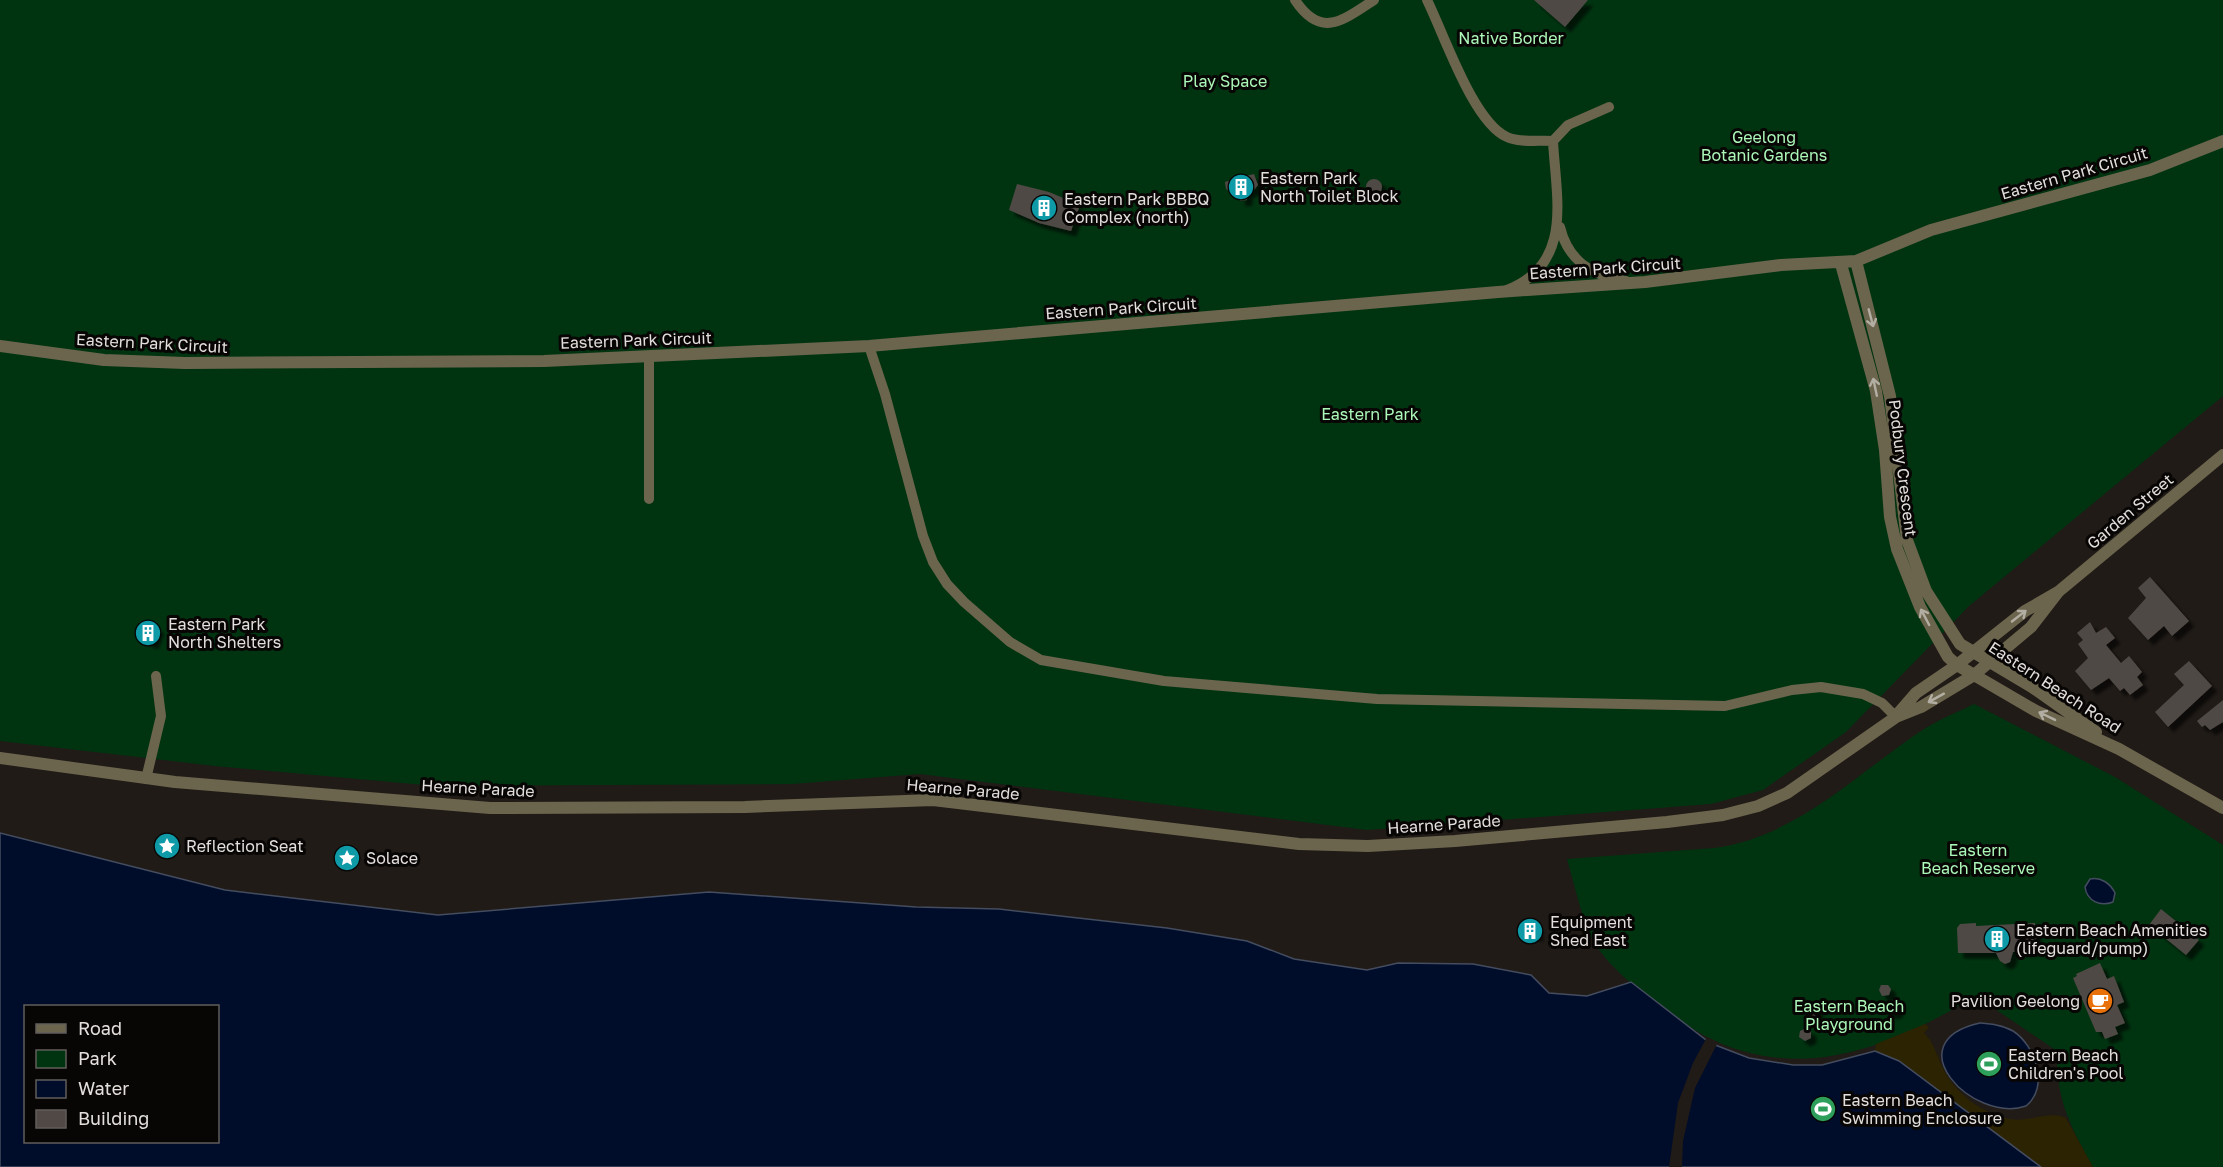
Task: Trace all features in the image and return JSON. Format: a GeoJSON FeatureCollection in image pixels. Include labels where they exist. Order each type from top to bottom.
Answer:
{"type":"FeatureCollection","features":[{"type":"Feature","properties":{"kind":"street","name":"Eastern Park Circuit"},"geometry":{"type":"LineString","coordinates":[[0,346],[104,360],[185,363],[509,361],[649,357],[869,346],[1498,292],[1644,282],[1795,264],[1840,264],[1856,261],[1930,230],[2150,170],[2223,141]]}},
{"type":"Feature","properties":{"kind":"street","name":"Podbury Crescent"},"geometry":{"type":"LineString","coordinates":[[1856,261],[1890,396],[1907,540],[1921,580],[1940,615],[1957,642],[1974,653]]}},
{"type":"Feature","properties":{"kind":"street","name":"Podbury Crescent"},"geometry":{"type":"LineString","coordinates":[[1840,264],[1876,391],[1885,450],[1890,517],[1897,549],[1920,607],[1948,657],[1957,665]]}},
{"type":"Feature","properties":{"kind":"street","name":"Garden Street"},"geometry":{"type":"LineString","coordinates":[[1957,665],[2025,611],[2058,592],[2223,455]]}},
{"type":"Feature","properties":{"kind":"street","name":"Garden Street"},"geometry":{"type":"LineString","coordinates":[[1974,675],[2031,627],[2058,592]]}},
{"type":"Feature","properties":{"kind":"street","name":"Eastern Beach Road"},"geometry":{"type":"LineString","coordinates":[[1974,653],[2043,695],[2119,749]]}},
{"type":"Feature","properties":{"kind":"street","name":"Eastern Beach Road"},"geometry":{"type":"LineString","coordinates":[[1957,665],[2050,718],[2119,749],[2223,808]]}},
{"type":"Feature","properties":{"kind":"street","name":"Hearne Parade"},"geometry":{"type":"LineString","coordinates":[[1896,717],[1916,693],[1957,665]]}},
{"type":"Feature","properties":{"kind":"street","name":"Hearne Parade"},"geometry":{"type":"LineString","coordinates":[[0,758],[146,779],[518,808],[745,807],[933,800],[1299,844],[1368,846],[1657,823],[1739,811],[1787,793],[1896,717],[1921,707],[1974,675]]}},
{"type":"Feature","properties":{"kind":"lane"},"geometry":{"type":"LineString","coordinates":[[1295,0],[1305,16],[1328,24],[1346,18],[1374,0]]}},
{"type":"Feature","properties":{"kind":"lane"},"geometry":{"type":"LineString","coordinates":[[1427,0],[1463,83],[1478,107],[1495,127],[1507,137],[1553,141]]}},
{"type":"Feature","properties":{"kind":"lane"},"geometry":{"type":"LineString","coordinates":[[1498,292],[1521,284],[1543,265],[1555,241],[1557,215],[1553,141],[1568,125],[1609,107]]}},
{"type":"Feature","properties":{"kind":"lane"},"geometry":{"type":"LineString","coordinates":[[1557,215],[1563,238],[1580,264],[1605,276],[1644,282]]}},
{"type":"Feature","properties":{"kind":"lane"},"geometry":{"type":"LineString","coordinates":[[869,346],[885,394],[923,536],[933,562],[947,584],[964,602],[1010,642],[1041,660],[1164,681],[1367,699],[1725,706],[1792,690],[1821,687],[1863,694],[1882,703],[1896,717]]}},
{"type":"Feature","properties":{"kind":"lane"},"geometry":{"type":"LineString","coordinates":[[649,357],[649,499]]}},
{"type":"Feature","properties":{"kind":"lane"},"geometry":{"type":"LineString","coordinates":[[146,779],[161,716],[156,676]]}},
{"type":"Feature","properties":{"kind":"green space","name":"Eastern Park"},"geometry":{"type":"Polygon","coordinates":[[[0,0],[2223,0],[2223,396],[1969,606],[1846,732],[1763,790],[1711,804],[1367,830],[920,774],[792,784],[435,786],[215,766],[0,741],[0,0]]]}},
{"type":"Feature","properties":{"kind":"green space","name":"Eastern Beach Reserve"},"geometry":{"type":"Polygon","coordinates":[[[1974,704],[2115,777],[2223,845],[2223,1167],[2093,1167],[2066,1112],[2059,1084],[2057,1051],[1976,996],[1911,1031],[1878,1044],[1844,1054],[1810,1058],[1775,1058],[1740,1050],[1695,1030],[1627,980],[1609,962],[1590,935],[1567,859],[1714,848],[1744,842],[1799,817],[1825,801],[1924,729],[1974,704]]]}},
{"type":"Feature","properties":{"kind":"sand"},"geometry":{"type":"Polygon","coordinates":[[[1925,1024],[1929,1027],[1924,1033],[1933,1044],[1947,1076],[1961,1093],[1979,1107],[2010,1119],[2053,1115],[2066,1118],[2093,1167],[2041,1167],[1899,1061],[1875,1051],[1876,1044],[1925,1024]]]}},
{"type":"Feature","properties":{"kind":"water"},"geometry":{"type":"Polygon","coordinates":[[[0,833],[225,890],[438,915],[709,892],[916,907],[999,909],[1167,928],[1247,941],[1294,959],[1367,970],[1398,963],[1473,964],[1531,975],[1549,993],[1587,996],[1631,982],[1710,1043],[1749,1058],[1793,1065],[1822,1065],[1875,1051],[1899,1061],[2041,1167],[0,1167],[0,833]]]}},
{"type":"Feature","properties":{"kind":"water"},"geometry":{"type":"Polygon","coordinates":[[[2090,879],[2101,880],[2111,886],[2115,893],[2113,902],[2103,904],[2095,902],[2088,896],[2085,887],[2090,879]]]}},
{"type":"Feature","properties":{"kind":"water","name":"Eastern Beach Children's Pool"},"geometry":{"type":"Polygon","coordinates":[[[1980,1023],[2009,1029],[2021,1037],[2028,1046],[2037,1067],[2038,1078],[2033,1098],[2026,1106],[2005,1108],[1984,1103],[1965,1093],[1951,1078],[1943,1062],[1943,1047],[1955,1033],[1980,1023]]]}},
{"type":"Feature","properties":{"kind":"pier"},"geometry":{"type":"Polygon","coordinates":[[[1707,1037],[1718,1042],[1695,1088],[1683,1141],[1682,1167],[1669,1167],[1678,1103],[1693,1063],[1707,1037]]]}},
{"type":"Feature","properties":{"kind":"building"},"geometry":{"type":"Polygon","coordinates":[[[1534,0],[1588,0],[1565,27],[1534,0]]]}},
{"type":"Feature","properties":{"kind":"building","name":"Eastern Park North Toilet Block"},"geometry":{"type":"Polygon","coordinates":[[[1254,174],[1258,185],[1247,193],[1247,200],[1240,201],[1239,193],[1231,193],[1226,189],[1225,182],[1237,178],[1246,179],[1246,176],[1254,174]]]}},
{"type":"Feature","properties":{"kind":"building"},"geometry":{"type":"Polygon","coordinates":[[[1374,179],[1380,181],[1382,187],[1380,193],[1374,195],[1368,193],[1366,187],[1368,181],[1374,179]]]}},
{"type":"Feature","properties":{"kind":"building","name":"Eastern Park BBBQ Complex (north)"},"geometry":{"type":"Polygon","coordinates":[[[1017,184],[1049,192],[1080,205],[1071,231],[1039,223],[1009,210],[1017,184]]]}},
{"type":"Feature","properties":{"kind":"building"},"geometry":{"type":"Polygon","coordinates":[[[2150,577],[2189,621],[2172,636],[2164,626],[2148,640],[2128,618],[2146,598],[2138,588],[2150,577]]]}},
{"type":"Feature","properties":{"kind":"building","name":"Eastern Park North Shelters"},"geometry":{"type":"Polygon","coordinates":[[[143,622],[159,628],[153,644],[137,638],[143,622]]]}},
{"type":"Feature","properties":{"kind":"building"},"geometry":{"type":"Polygon","coordinates":[[[2090,622],[2096,633],[2106,627],[2115,638],[2106,645],[2121,663],[2129,656],[2142,672],[2137,677],[2143,685],[2130,695],[2124,688],[2120,691],[2109,678],[2091,690],[2075,671],[2088,658],[2078,644],[2083,640],[2077,633],[2090,622]]]}},
{"type":"Feature","properties":{"kind":"building"},"geometry":{"type":"Polygon","coordinates":[[[2189,661],[2212,686],[2168,727],[2155,712],[2184,685],[2174,674],[2189,661]]]}},
{"type":"Feature","properties":{"kind":"building"},"geometry":{"type":"Polygon","coordinates":[[[2223,700],[2223,722],[2210,730],[2205,725],[2202,727],[2197,721],[2223,700]]]}},
{"type":"Feature","properties":{"kind":"building"},"geometry":{"type":"Polygon","coordinates":[[[2161,909],[2199,940],[2186,955],[2149,925],[2161,909]]]}},
{"type":"Feature","properties":{"kind":"building","name":"Eastern Beach Amenities (lifeguard/pump)"},"geometry":{"type":"Polygon","coordinates":[[[1976,923],[1976,926],[2035,923],[2037,950],[2013,952],[2010,962],[2005,964],[2000,961],[1996,953],[1958,953],[1957,928],[1960,924],[1976,923]]]}},
{"type":"Feature","properties":{"kind":"building","name":"Equipment Shed East"},"geometry":{"type":"Polygon","coordinates":[[[1523,925],[1538,925],[1538,936],[1522,936],[1523,925]]]}},
{"type":"Feature","properties":{"kind":"building"},"geometry":{"type":"Polygon","coordinates":[[[2100,963],[2107,979],[2114,976],[2124,1002],[2117,1005],[2125,1023],[2115,1027],[2118,1034],[2105,1039],[2102,1032],[2096,1032],[2073,978],[2077,976],[2076,974],[2100,963]]]}},
{"type":"Feature","properties":{"kind":"building"},"geometry":{"type":"Polygon","coordinates":[[[1881,985],[1888,985],[1891,989],[1889,995],[1882,996],[1879,990],[1881,985]]]}},
{"type":"Feature","properties":{"kind":"building"},"geometry":{"type":"Polygon","coordinates":[[[1895,1002],[1899,1008],[1896,1013],[1890,1014],[1886,1009],[1889,1003],[1895,1002]]]}},
{"type":"Feature","properties":{"kind":"building"},"geometry":{"type":"Polygon","coordinates":[[[1812,1005],[1818,1007],[1818,1014],[1813,1017],[1808,1015],[1807,1009],[1812,1005]]]}},
{"type":"Feature","properties":{"kind":"building"},"geometry":{"type":"Polygon","coordinates":[[[1806,1028],[1811,1031],[1811,1038],[1805,1041],[1799,1037],[1800,1031],[1806,1028]]]}},
{"type":"Feature","properties":{"kind":"place","name":"Eastern Park North Toilet Block"},"geometry":{"type":"Point","coordinates":[1241,187]}},
{"type":"Feature","properties":{"kind":"place","name":"Eastern Park BBBQ Complex (north)"},"geometry":{"type":"Point","coordinates":[1044,208]}},
{"type":"Feature","properties":{"kind":"place","name":"Eastern Park North Shelters"},"geometry":{"type":"Point","coordinates":[148,633]}},
{"type":"Feature","properties":{"kind":"place","name":"Reflection Seat"},"geometry":{"type":"Point","coordinates":[167,846]}},
{"type":"Feature","properties":{"kind":"place","name":"Solace"},"geometry":{"type":"Point","coordinates":[347,858]}},
{"type":"Feature","properties":{"kind":"place","name":"Equipment Shed East"},"geometry":{"type":"Point","coordinates":[1530,931]}},
{"type":"Feature","properties":{"kind":"place","name":"Eastern Beach Amenities (lifeguard/pump)"},"geometry":{"type":"Point","coordinates":[1997,939]}},
{"type":"Feature","properties":{"kind":"place","name":"Pavilion Geelong"},"geometry":{"type":"Point","coordinates":[2100,1001]}},
{"type":"Feature","properties":{"kind":"place","name":"Eastern Beach Children's Pool"},"geometry":{"type":"Point","coordinates":[1989,1064]}},
{"type":"Feature","properties":{"kind":"place","name":"Eastern Beach Swimming Enclosure"},"geometry":{"type":"Point","coordinates":[1823,1109]}},
{"type":"Feature","properties":{"kind":"park label","name":"Native Border"},"geometry":{"type":"Point","coordinates":[1511,38]}},
{"type":"Feature","properties":{"kind":"park label","name":"Play Space"},"geometry":{"type":"Point","coordinates":[1225,81]}},
{"type":"Feature","properties":{"kind":"park label","name":"Geelong Botanic Gardens"},"geometry":{"type":"Point","coordinates":[1764,146]}},
{"type":"Feature","properties":{"kind":"park label","name":"Eastern Beach Playground"},"geometry":{"type":"Point","coordinates":[1849,1015]}}]}
